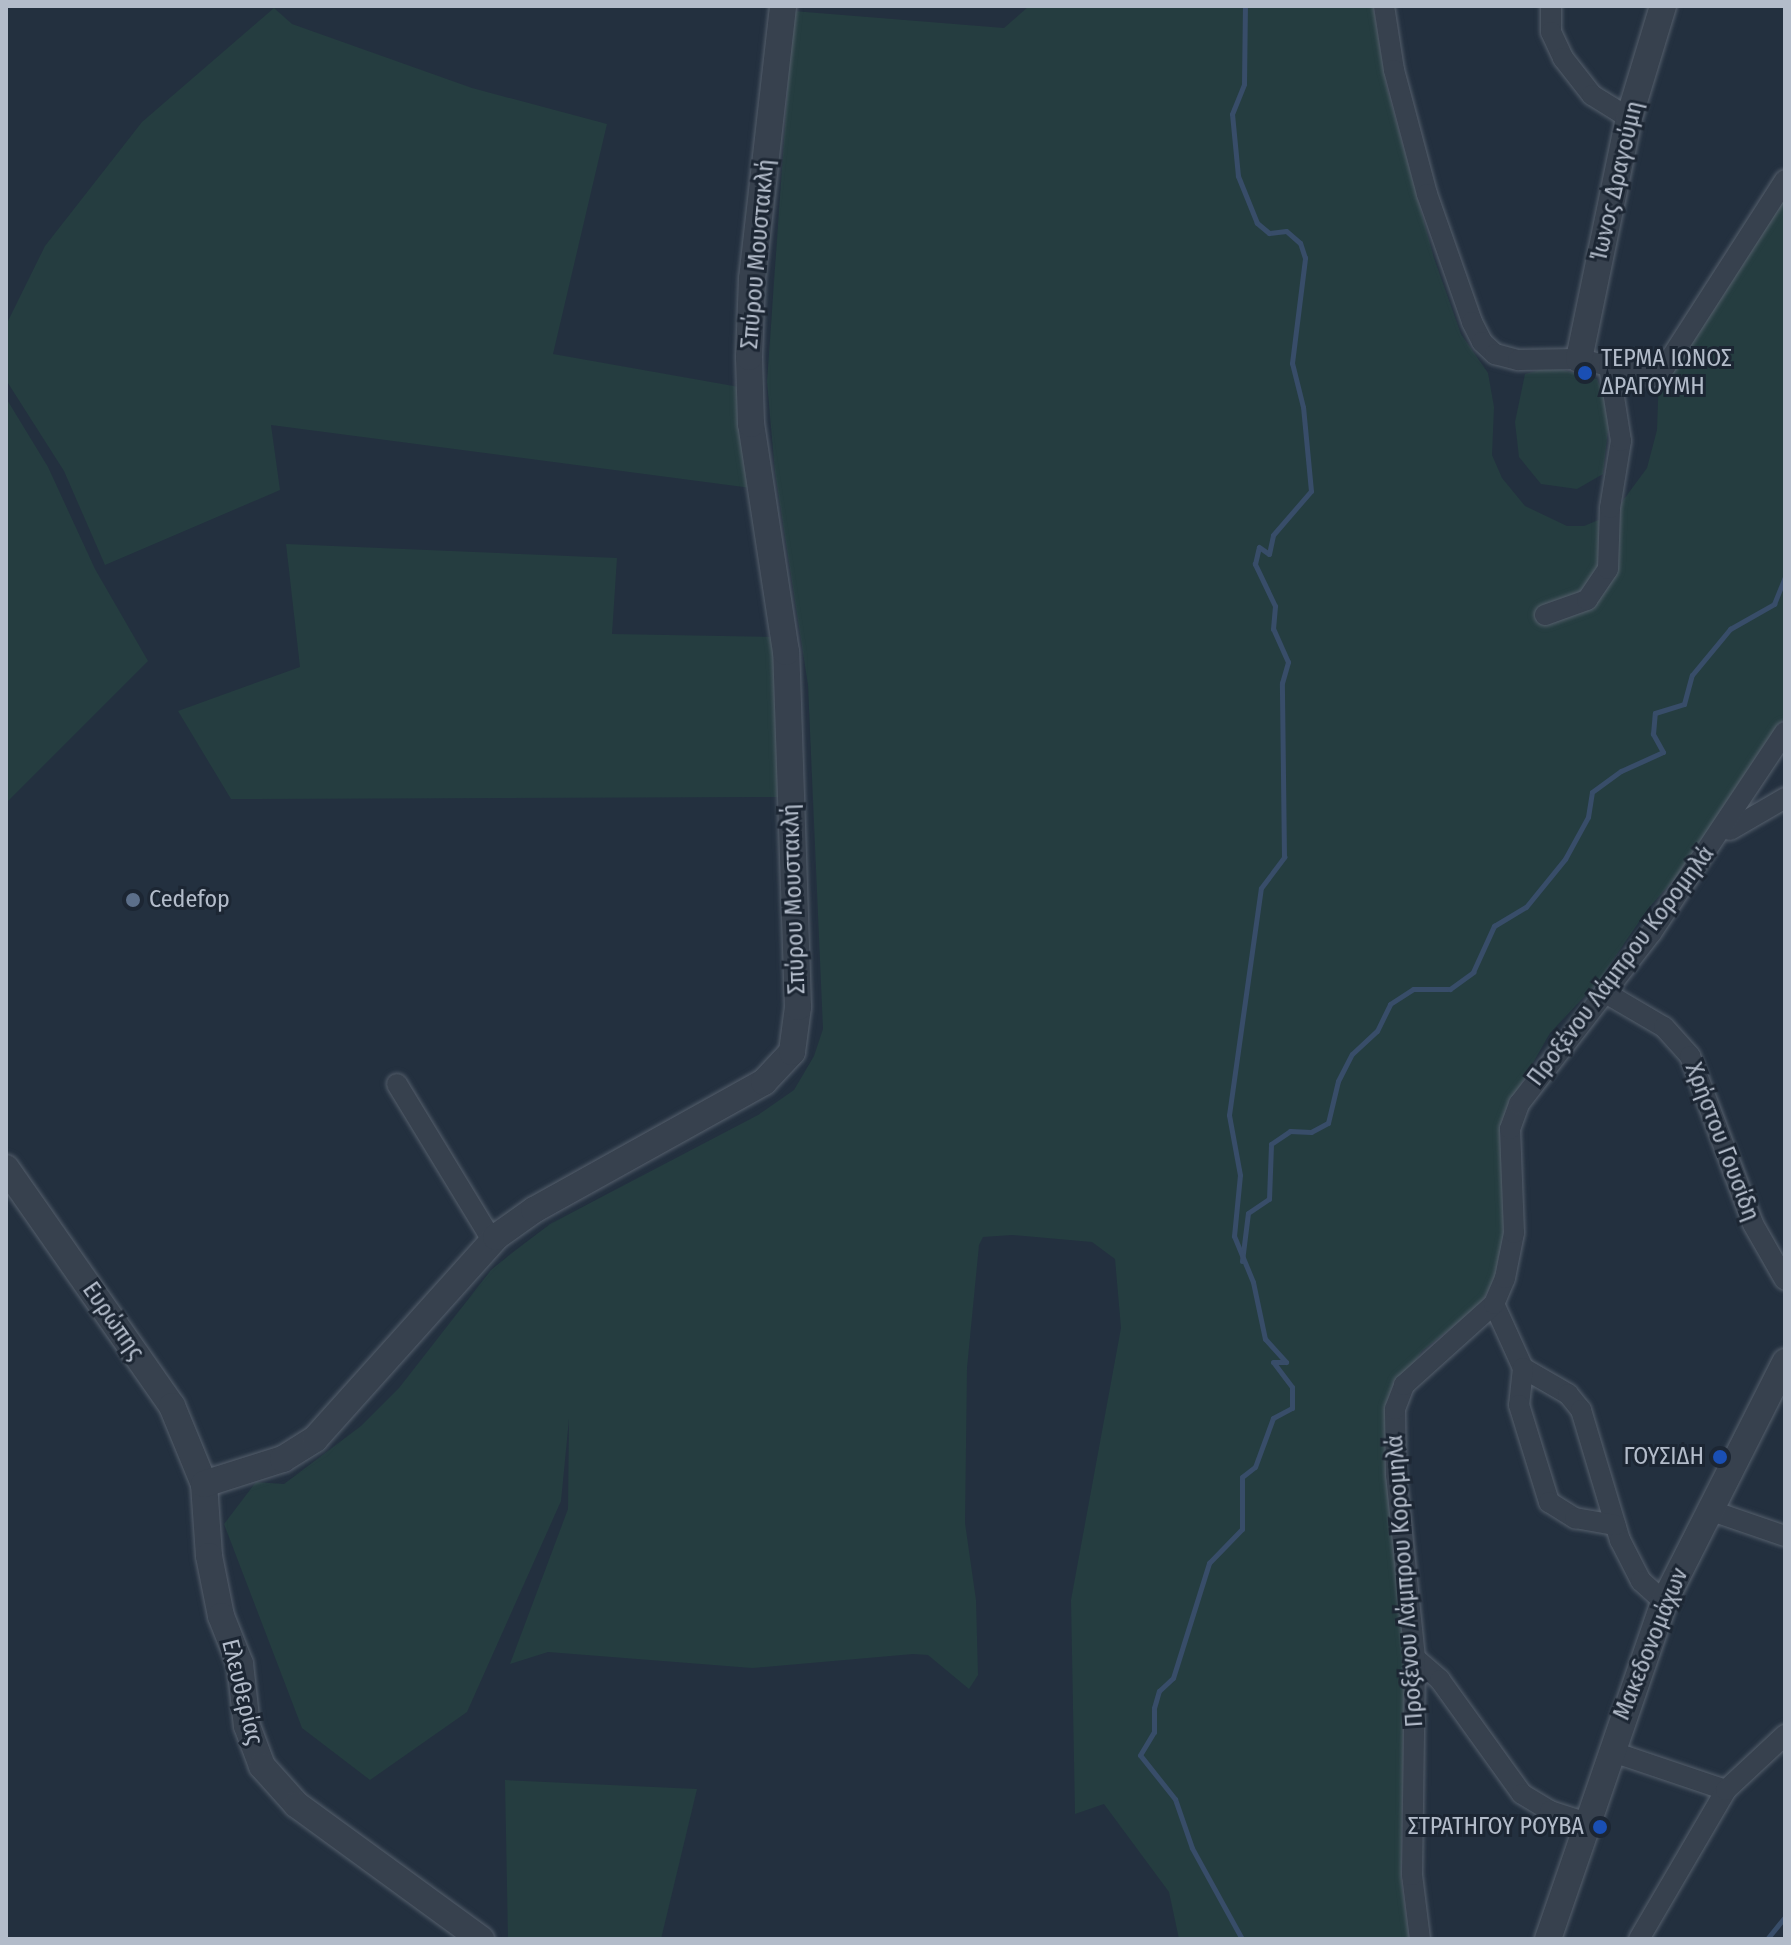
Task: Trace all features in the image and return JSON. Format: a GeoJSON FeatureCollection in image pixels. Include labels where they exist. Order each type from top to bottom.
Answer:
{"type":"FeatureCollection","features":[{"type":"Feature","properties":{"kind":"street"},"geometry":{"type":"LineString","coordinates":[[1384,6],[1394,70],[1427,194],[1482,342],[1495,354],[1518,360],[1579,359],[1652,376],[1665,367],[1785,180]]}},
{"type":"Feature","properties":{"kind":"street"},"geometry":{"type":"LineString","coordinates":[[1551,6],[1551,32],[1563,58],[1592,95],[1629,118]]}},
{"type":"Feature","properties":{"kind":"street","name":"Ίωνος Δραγούμη"},"geometry":{"type":"LineString","coordinates":[[1579,359],[1629,118],[1663,6]]}},
{"type":"Feature","properties":{"kind":"street","name":"Σπύρου Μουστακλή"},"geometry":{"type":"LineString","coordinates":[[204,1484],[283,1459],[315,1439],[492,1240],[534,1210],[764,1082],[792,1052],[798,1007],[786,652],[751,424],[749,357],[752,279],[777,7]]}},
{"type":"Feature","properties":{"kind":"street"},"geometry":{"type":"LineString","coordinates":[[1545,615],[1587,600],[1608,569],[1610,508],[1621,441],[1609,366]]}},
{"type":"Feature","properties":{"kind":"street","name":"Προξένου Λάμπρου Κορομηλά"},"geometry":{"type":"LineString","coordinates":[[1420,1939],[1412,1875],[1415,1658],[1396,1475],[1395,1409],[1404,1385],[1494,1304],[1514,1233],[1510,1129],[1519,1104],[1708,849],[1785,732]]}},
{"type":"Feature","properties":{"kind":"street"},"geometry":{"type":"LineString","coordinates":[[1708,849],[1744,819],[1785,798]]}},
{"type":"Feature","properties":{"kind":"street","name":"Χρήστου Γουσίδη"},"geometry":{"type":"LineString","coordinates":[[1604,992],[1664,1027],[1690,1056],[1753,1224],[1785,1280]]}},
{"type":"Feature","properties":{"kind":"street"},"geometry":{"type":"LineString","coordinates":[[397,1084],[492,1240]]}},
{"type":"Feature","properties":{"kind":"street","name":"Ευρώπης"},"geometry":{"type":"LineString","coordinates":[[6,1168],[172,1406],[204,1484]]}},
{"type":"Feature","properties":{"kind":"street"},"geometry":{"type":"LineString","coordinates":[[1494,1304],[1523,1368],[1519,1405],[1549,1502],[1575,1518],[1615,1525]]}},
{"type":"Feature","properties":{"kind":"street","name":"Μακεδονομάχων"},"geometry":{"type":"LineString","coordinates":[[1548,1939],[1610,1751],[1664,1602],[1785,1362]]}},
{"type":"Feature","properties":{"kind":"street"},"geometry":{"type":"LineString","coordinates":[[1523,1368],[1568,1394],[1581,1410],[1615,1525],[1641,1581],[1664,1602]]}},
{"type":"Feature","properties":{"kind":"street","name":"Ελευθερίας"},"geometry":{"type":"LineString","coordinates":[[204,1484],[209,1556],[221,1616],[240,1664],[247,1726],[262,1766],[297,1805],[481,1939]]}},
{"type":"Feature","properties":{"kind":"street"},"geometry":{"type":"LineString","coordinates":[[1712,1511],[1785,1536]]}},
{"type":"Feature","properties":{"kind":"street"},"geometry":{"type":"LineString","coordinates":[[1415,1658],[1440,1680],[1522,1794],[1550,1811],[1586,1823]]}},
{"type":"Feature","properties":{"kind":"street"},"geometry":{"type":"LineString","coordinates":[[1639,1939],[1726,1790],[1785,1735]]}},
{"type":"Feature","properties":{"kind":"street"},"geometry":{"type":"LineString","coordinates":[[1610,1751],[1726,1790]]}},
{"type":"Feature","properties":{"kind":"green space"},"geometry":{"type":"Polygon","coordinates":[[[1029,6],[1373,6],[1386,84],[1434,258],[1461,334],[1488,373],[1494,407],[1492,455],[1502,478],[1525,506],[1567,526],[1584,526],[1613,514],[1647,468],[1657,430],[1659,373],[1785,188],[1785,716],[1707,842],[1647,910],[1598,982],[1550,1033],[1507,1114],[1515,1184],[1494,1281],[1479,1306],[1422,1351],[1394,1393],[1405,1639],[1401,1878],[1409,1939],[1179,1939],[1169,1892],[1104,1804],[1075,1814],[1071,1600],[1121,1328],[1115,1259],[1092,1242],[1012,1235],[983,1237],[979,1245],[967,1368],[965,1523],[976,1600],[978,1675],[969,1689],[928,1655],[913,1654],[752,1668],[548,1652],[510,1664],[568,1509],[569,1419],[561,1501],[467,1712],[370,1780],[302,1728],[224,1524],[256,1482],[284,1484],[361,1426],[399,1388],[491,1270],[512,1253],[550,1224],[758,1115],[794,1090],[814,1056],[823,1029],[808,685],[775,472],[767,382],[793,11],[1004,28],[1029,6]]]}},
{"type":"Feature","properties":{"kind":"green space"},"geometry":{"type":"Polygon","coordinates":[[[274,8],[292,24],[472,88],[607,124],[553,354],[739,387],[751,488],[271,425],[280,490],[105,565],[64,471],[6,380],[6,325],[45,246],[142,122],[274,8]]]}},
{"type":"Feature","properties":{"kind":"green space"},"geometry":{"type":"Polygon","coordinates":[[[1551,367],[1597,379],[1610,411],[1603,474],[1577,489],[1541,484],[1519,457],[1515,422],[1525,374],[1551,367]]]}},
{"type":"Feature","properties":{"kind":"green space"},"geometry":{"type":"Polygon","coordinates":[[[6,398],[48,467],[95,569],[148,661],[6,803],[6,398]]]}},
{"type":"Feature","properties":{"kind":"green space"},"geometry":{"type":"Polygon","coordinates":[[[286,544],[617,558],[612,634],[775,637],[780,797],[231,799],[178,711],[300,667],[286,544]]]}},
{"type":"Feature","properties":{"kind":"green space"},"geometry":{"type":"Polygon","coordinates":[[[505,1780],[697,1789],[661,1939],[508,1939],[505,1780]]]}},
{"type":"Feature","properties":{"kind":"waterway"},"geometry":{"type":"LineString","coordinates":[[1242,1939],[1192,1848],[1175,1799],[1140,1755],[1154,1732],[1154,1708],[1159,1691],[1173,1678],[1209,1563],[1242,1529],[1242,1477],[1255,1467],[1273,1418],[1292,1408],[1292,1387],[1273,1362],[1286,1362],[1265,1339],[1253,1282],[1234,1236],[1240,1175],[1229,1115],[1261,888],[1284,857],[1282,683],[1288,662],[1273,629],[1275,606],[1255,564],[1259,547],[1269,554],[1273,535],[1311,491],[1303,407],[1292,363],[1305,258],[1300,243],[1286,231],[1269,233],[1257,223],[1238,176],[1232,114],[1244,84],[1245,6]]}},
{"type":"Feature","properties":{"kind":"waterway"},"geometry":{"type":"LineString","coordinates":[[1242,1261],[1248,1213],[1269,1199],[1271,1144],[1290,1131],[1311,1132],[1328,1123],[1338,1081],[1352,1054],[1377,1031],[1390,1004],[1413,989],[1450,989],[1473,972],[1494,926],[1526,907],[1565,859],[1588,817],[1592,792],[1621,771],[1663,752],[1653,734],[1655,713],[1684,704],[1692,675],[1730,629],[1774,604],[1785,577]]}},
{"type":"Feature","properties":{"kind":"waterway"},"geometry":{"type":"LineString","coordinates":[[1767,1939],[1785,1917]]}},
{"type":"Feature","properties":{"kind":"place","name":"ΤΕΡΜΑ ΙΩΝΟΣ ΔΡΑΓΟΥΜΗ"},"geometry":{"type":"Point","coordinates":[1585,373]}},
{"type":"Feature","properties":{"kind":"place","name":"Cedefop"},"geometry":{"type":"Point","coordinates":[133,900]}},
{"type":"Feature","properties":{"kind":"place","name":"ΓΟΥΣΙΔΗ"},"geometry":{"type":"Point","coordinates":[1720,1457]}},
{"type":"Feature","properties":{"kind":"place","name":"ΣΤΡΑΤΗΓΟΥ ΡΟΥΒΑ"},"geometry":{"type":"Point","coordinates":[1600,1827]}}]}
